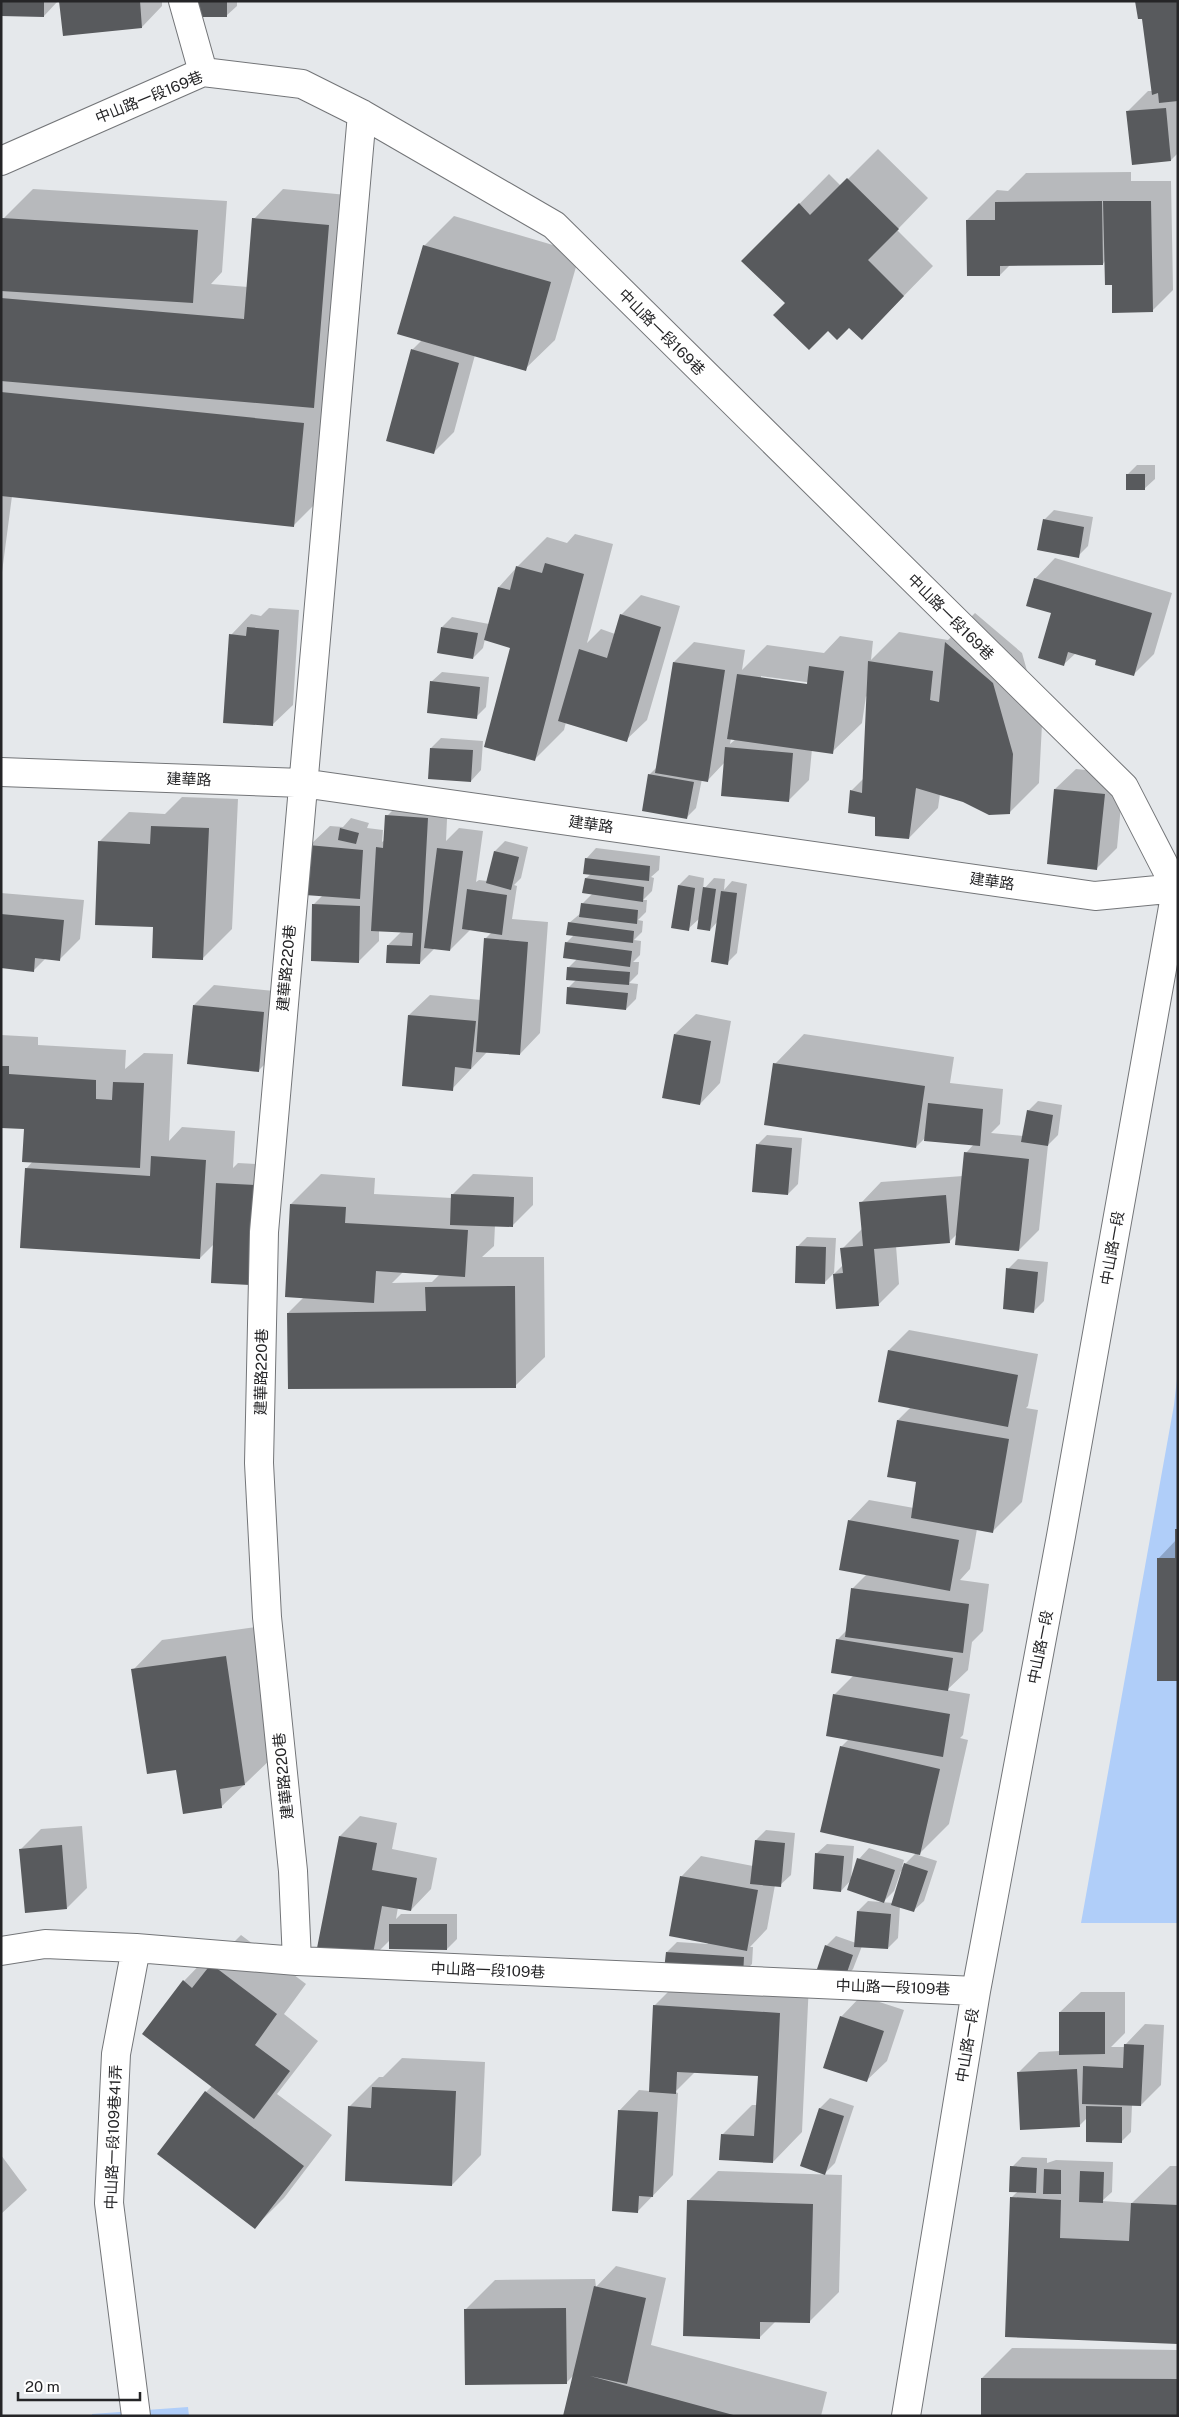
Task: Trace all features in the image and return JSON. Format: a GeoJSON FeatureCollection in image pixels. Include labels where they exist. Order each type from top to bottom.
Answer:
{"type":"FeatureCollection","features":[{"type":"Feature","properties":{"kind":"street"},"geometry":{"type":"LineString","coordinates":[[182,5],[203,72]]}},
{"type":"Feature","properties":{"kind":"street","name":"中山路一段169巷"},"geometry":{"type":"LineString","coordinates":[[1,161],[203,72],[302,84],[362,114],[554,225],[1124,787],[1177,885]]}},
{"type":"Feature","properties":{"kind":"street","name":"建華路220巷"},"geometry":{"type":"LineString","coordinates":[[297,1961],[294,1871],[267,1617],[259,1463],[264,1232],[362,114]]}},
{"type":"Feature","properties":{"kind":"street","name":"建華路"},"geometry":{"type":"LineString","coordinates":[[1,772],[302,783],[1095,896],[1177,885]]}},
{"type":"Feature","properties":{"kind":"street","name":"中山路一段"},"geometry":{"type":"LineString","coordinates":[[906,2416],[976,1991],[1061,1536],[1177,885]]}},
{"type":"Feature","properties":{"kind":"street","name":"中山路一段109巷"},"geometry":{"type":"LineString","coordinates":[[1,1951],[45,1944],[136,1948],[297,1961],[976,1991]]}},
{"type":"Feature","properties":{"kind":"street","name":"中山路一段109巷41弄"},"geometry":{"type":"LineString","coordinates":[[136,1948],[116,2054],[109,2203],[136,2416]]}},
{"type":"Feature","properties":{"kind":"shaded area"},"geometry":{"type":"Polygon","coordinates":[[[1178,1370],[1178,1923],[1081,1923],[1174,1405],[1178,1370]]]}},
{"type":"Feature","properties":{"kind":"shaded area"},"geometry":{"type":"Polygon","coordinates":[[[188,2407],[189,2416],[92,2416],[92,2414],[188,2407]]]}},
{"type":"Feature","properties":{"kind":"building"},"geometry":{"type":"Polygon","coordinates":[[[1,1],[44,1],[44,17],[1,16],[1,1]]]}},
{"type":"Feature","properties":{"kind":"building"},"geometry":{"type":"Polygon","coordinates":[[[59,1],[140,1],[142,28],[63,36],[59,1]]]}},
{"type":"Feature","properties":{"kind":"building"},"geometry":{"type":"Polygon","coordinates":[[[194,1],[227,1],[227,17],[194,17],[194,1]]]}},
{"type":"Feature","properties":{"kind":"building"},"geometry":{"type":"Polygon","coordinates":[[[1135,1],[1178,1],[1178,101],[1159,103],[1158,93],[1152,95],[1142,19],[1138,19],[1135,1]]]}},
{"type":"Feature","properties":{"kind":"building"},"geometry":{"type":"Polygon","coordinates":[[[1166,108],[1171,161],[1132,165],[1126,111],[1166,108]]]}},
{"type":"Feature","properties":{"kind":"building"},"geometry":{"type":"Polygon","coordinates":[[[847,178],[899,229],[868,260],[904,296],[862,340],[849,328],[837,340],[828,331],[809,350],[773,315],[785,303],[741,261],[799,203],[810,215],[847,178]]]}},
{"type":"Feature","properties":{"kind":"building"},"geometry":{"type":"Polygon","coordinates":[[[1102,201],[1103,265],[1000,266],[1000,276],[967,276],[966,220],[995,220],[995,202],[1102,201]]]}},
{"type":"Feature","properties":{"kind":"building"},"geometry":{"type":"Polygon","coordinates":[[[1103,201],[1151,201],[1153,312],[1112,313],[1112,285],[1105,285],[1103,201]]]}},
{"type":"Feature","properties":{"kind":"building"},"geometry":{"type":"Polygon","coordinates":[[[2,218],[198,230],[193,303],[1,291],[2,218]]]}},
{"type":"Feature","properties":{"kind":"building"},"geometry":{"type":"Polygon","coordinates":[[[252,218],[329,225],[314,408],[1,381],[1,298],[244,319],[252,218]]]}},
{"type":"Feature","properties":{"kind":"building"},"geometry":{"type":"Polygon","coordinates":[[[423,245],[551,282],[526,371],[397,334],[423,245]]]}},
{"type":"Feature","properties":{"kind":"building"},"geometry":{"type":"Polygon","coordinates":[[[411,349],[459,363],[434,454],[386,441],[411,349]]]}},
{"type":"Feature","properties":{"kind":"building"},"geometry":{"type":"Polygon","coordinates":[[[1,392],[304,423],[294,527],[1,496],[1,392]]]}},
{"type":"Feature","properties":{"kind":"building"},"geometry":{"type":"Polygon","coordinates":[[[1126,474],[1145,474],[1145,490],[1126,490],[1126,474]]]}},
{"type":"Feature","properties":{"kind":"building"},"geometry":{"type":"Polygon","coordinates":[[[1043,519],[1084,527],[1079,558],[1037,550],[1043,519]]]}},
{"type":"Feature","properties":{"kind":"building"},"geometry":{"type":"Polygon","coordinates":[[[545,563],[584,574],[535,761],[484,747],[510,648],[484,640],[498,587],[510,590],[516,566],[542,573],[545,563]]]}},
{"type":"Feature","properties":{"kind":"building"},"geometry":{"type":"Polygon","coordinates":[[[1034,578],[1152,613],[1134,676],[1095,665],[1096,660],[1068,652],[1064,666],[1038,658],[1051,613],[1026,606],[1034,578]]]}},
{"type":"Feature","properties":{"kind":"building"},"geometry":{"type":"Polygon","coordinates":[[[620,614],[661,627],[627,742],[558,721],[579,649],[607,658],[620,614]]]}},
{"type":"Feature","properties":{"kind":"building"},"geometry":{"type":"Polygon","coordinates":[[[247,627],[279,630],[273,726],[223,723],[229,634],[246,636],[247,627]]]}},
{"type":"Feature","properties":{"kind":"building"},"geometry":{"type":"Polygon","coordinates":[[[441,627],[478,633],[473,659],[437,653],[441,627]]]}},
{"type":"Feature","properties":{"kind":"building"},"geometry":{"type":"Polygon","coordinates":[[[945,642],[993,683],[1013,754],[1010,814],[989,815],[963,802],[916,788],[909,839],[875,836],[875,817],[848,813],[850,790],[862,793],[868,661],[933,671],[930,700],[939,702],[945,642]]]}},
{"type":"Feature","properties":{"kind":"building"},"geometry":{"type":"Polygon","coordinates":[[[673,662],[725,670],[708,782],[655,773],[673,662]]]}},
{"type":"Feature","properties":{"kind":"building"},"geometry":{"type":"Polygon","coordinates":[[[809,666],[844,671],[833,754],[727,739],[737,674],[807,684],[809,666]]]}},
{"type":"Feature","properties":{"kind":"building"},"geometry":{"type":"Polygon","coordinates":[[[430,681],[480,687],[477,719],[427,713],[430,681]]]}},
{"type":"Feature","properties":{"kind":"building"},"geometry":{"type":"Polygon","coordinates":[[[725,747],[793,753],[789,802],[721,796],[725,747]]]}},
{"type":"Feature","properties":{"kind":"building"},"geometry":{"type":"Polygon","coordinates":[[[430,748],[473,750],[471,782],[428,779],[430,748]]]}},
{"type":"Feature","properties":{"kind":"building"},"geometry":{"type":"Polygon","coordinates":[[[648,774],[694,782],[687,819],[642,811],[648,774]]]}},
{"type":"Feature","properties":{"kind":"building"},"geometry":{"type":"Polygon","coordinates":[[[1054,789],[1105,794],[1097,870],[1047,864],[1054,789]]]}},
{"type":"Feature","properties":{"kind":"building"},"geometry":{"type":"Polygon","coordinates":[[[385,815],[428,818],[420,964],[386,963],[387,945],[412,946],[413,933],[371,931],[376,847],[383,848],[385,815]]]}},
{"type":"Feature","properties":{"kind":"building"},"geometry":{"type":"Polygon","coordinates":[[[151,826],[209,828],[203,960],[152,958],[153,927],[95,925],[98,841],[150,844],[151,826]]]}},
{"type":"Feature","properties":{"kind":"building"},"geometry":{"type":"Polygon","coordinates":[[[340,828],[359,833],[356,844],[338,840],[340,828]]]}},
{"type":"Feature","properties":{"kind":"building"},"geometry":{"type":"Polygon","coordinates":[[[308,845],[363,850],[360,899],[305,895],[308,845]]]}},
{"type":"Feature","properties":{"kind":"building"},"geometry":{"type":"Polygon","coordinates":[[[437,848],[463,851],[450,951],[424,948],[437,848]]]}},
{"type":"Feature","properties":{"kind":"building"},"geometry":{"type":"Polygon","coordinates":[[[494,851],[519,857],[511,890],[486,883],[494,851]]]}},
{"type":"Feature","properties":{"kind":"building"},"geometry":{"type":"Polygon","coordinates":[[[585,858],[650,866],[649,881],[583,874],[585,858]]]}},
{"type":"Feature","properties":{"kind":"building"},"geometry":{"type":"Polygon","coordinates":[[[585,878],[644,887],[643,902],[582,893],[585,878]]]}},
{"type":"Feature","properties":{"kind":"building"},"geometry":{"type":"Polygon","coordinates":[[[678,885],[695,888],[689,931],[671,928],[678,885]]]}},
{"type":"Feature","properties":{"kind":"building"},"geometry":{"type":"Polygon","coordinates":[[[703,887],[716,889],[710,931],[697,929],[703,887]]]}},
{"type":"Feature","properties":{"kind":"building"},"geometry":{"type":"Polygon","coordinates":[[[467,889],[507,895],[502,935],[462,929],[467,889]]]}},
{"type":"Feature","properties":{"kind":"building"},"geometry":{"type":"Polygon","coordinates":[[[721,891],[737,893],[728,965],[711,962],[721,891]]]}},
{"type":"Feature","properties":{"kind":"building"},"geometry":{"type":"Polygon","coordinates":[[[581,903],[638,910],[637,924],[579,917],[581,903]]]}},
{"type":"Feature","properties":{"kind":"building"},"geometry":{"type":"Polygon","coordinates":[[[312,904],[360,906],[359,963],[311,961],[312,904]]]}},
{"type":"Feature","properties":{"kind":"building"},"geometry":{"type":"Polygon","coordinates":[[[1,914],[64,920],[60,961],[35,958],[34,972],[1,968],[1,914]]]}},
{"type":"Feature","properties":{"kind":"building"},"geometry":{"type":"Polygon","coordinates":[[[568,922],[634,931],[633,943],[566,935],[568,922]]]}},
{"type":"Feature","properties":{"kind":"building"},"geometry":{"type":"Polygon","coordinates":[[[484,938],[528,942],[520,1055],[476,1052],[484,938]]]}},
{"type":"Feature","properties":{"kind":"building"},"geometry":{"type":"Polygon","coordinates":[[[565,942],[632,951],[630,967],[563,958],[565,942]]]}},
{"type":"Feature","properties":{"kind":"building"},"geometry":{"type":"Polygon","coordinates":[[[567,967],[630,972],[629,985],[566,980],[567,967]]]}},
{"type":"Feature","properties":{"kind":"building"},"geometry":{"type":"Polygon","coordinates":[[[567,987],[628,993],[626,1010],[566,1004],[567,987]]]}},
{"type":"Feature","properties":{"kind":"building"},"geometry":{"type":"Polygon","coordinates":[[[193,1005],[264,1012],[259,1072],[187,1064],[193,1005]]]}},
{"type":"Feature","properties":{"kind":"building"},"geometry":{"type":"Polygon","coordinates":[[[408,1015],[476,1021],[471,1069],[455,1067],[453,1091],[402,1086],[408,1015]]]}},
{"type":"Feature","properties":{"kind":"building"},"geometry":{"type":"Polygon","coordinates":[[[674,1034],[711,1041],[700,1105],[662,1098],[674,1034]]]}},
{"type":"Feature","properties":{"kind":"building"},"geometry":{"type":"Polygon","coordinates":[[[773,1063],[925,1086],[916,1148],[764,1125],[773,1063]]]}},
{"type":"Feature","properties":{"kind":"building"},"geometry":{"type":"Polygon","coordinates":[[[1,1066],[9,1066],[9,1074],[96,1080],[96,1099],[112,1100],[113,1082],[144,1083],[140,1168],[22,1162],[24,1129],[1,1128],[1,1066]]]}},
{"type":"Feature","properties":{"kind":"building"},"geometry":{"type":"Polygon","coordinates":[[[928,1103],[983,1109],[980,1146],[924,1141],[928,1103]]]}},
{"type":"Feature","properties":{"kind":"building"},"geometry":{"type":"Polygon","coordinates":[[[1027,1110],[1053,1115],[1048,1146],[1021,1142],[1027,1110]]]}},
{"type":"Feature","properties":{"kind":"building"},"geometry":{"type":"Polygon","coordinates":[[[756,1144],[792,1148],[788,1195],[752,1192],[756,1144]]]}},
{"type":"Feature","properties":{"kind":"building"},"geometry":{"type":"Polygon","coordinates":[[[964,1152],[1029,1159],[1019,1251],[955,1245],[964,1152]]]}},
{"type":"Feature","properties":{"kind":"building"},"geometry":{"type":"Polygon","coordinates":[[[151,1156],[206,1160],[200,1259],[20,1248],[25,1168],[150,1176],[151,1156]]]}},
{"type":"Feature","properties":{"kind":"building"},"geometry":{"type":"Polygon","coordinates":[[[216,1183],[255,1185],[250,1285],[211,1283],[216,1183]]]}},
{"type":"Feature","properties":{"kind":"building"},"geometry":{"type":"Polygon","coordinates":[[[451,1194],[514,1197],[513,1227],[450,1225],[451,1194]]]}},
{"type":"Feature","properties":{"kind":"building"},"geometry":{"type":"Polygon","coordinates":[[[946,1195],[950,1243],[874,1249],[879,1306],[836,1309],[833,1274],[843,1273],[840,1248],[863,1246],[859,1202],[946,1195]]]}},
{"type":"Feature","properties":{"kind":"building"},"geometry":{"type":"Polygon","coordinates":[[[290,1204],[346,1207],[345,1223],[468,1230],[465,1277],[376,1271],[374,1303],[285,1297],[290,1204]]]}},
{"type":"Feature","properties":{"kind":"building"},"geometry":{"type":"Polygon","coordinates":[[[796,1246],[826,1247],[825,1284],[795,1283],[796,1246]]]}},
{"type":"Feature","properties":{"kind":"building"},"geometry":{"type":"Polygon","coordinates":[[[1006,1268],[1038,1272],[1034,1313],[1003,1309],[1006,1268]]]}},
{"type":"Feature","properties":{"kind":"building"},"geometry":{"type":"Polygon","coordinates":[[[515,1286],[516,1388],[288,1389],[287,1313],[426,1311],[425,1287],[515,1286]]]}},
{"type":"Feature","properties":{"kind":"building"},"geometry":{"type":"Polygon","coordinates":[[[888,1350],[1018,1375],[1008,1427],[878,1402],[888,1350]]]}},
{"type":"Feature","properties":{"kind":"building"},"geometry":{"type":"Polygon","coordinates":[[[897,1420],[1009,1439],[993,1533],[911,1518],[916,1482],[887,1477],[897,1420]]]}},
{"type":"Feature","properties":{"kind":"building"},"geometry":{"type":"Polygon","coordinates":[[[848,1520],[959,1540],[950,1591],[839,1570],[848,1520]]]}},
{"type":"Feature","properties":{"kind":"building"},"geometry":{"type":"Polygon","coordinates":[[[1175,1529],[1178,1529],[1178,1681],[1157,1681],[1157,1558],[1175,1558],[1175,1529]]]}},
{"type":"Feature","properties":{"kind":"building"},"geometry":{"type":"Polygon","coordinates":[[[851,1588],[969,1604],[963,1653],[845,1637],[851,1588]]]}},
{"type":"Feature","properties":{"kind":"building"},"geometry":{"type":"Polygon","coordinates":[[[836,1639],[953,1658],[948,1691],[831,1673],[836,1639]]]}},
{"type":"Feature","properties":{"kind":"building"},"geometry":{"type":"Polygon","coordinates":[[[226,1656],[245,1785],[220,1789],[222,1808],[183,1814],[176,1770],[147,1774],[131,1669],[226,1656]]]}},
{"type":"Feature","properties":{"kind":"building"},"geometry":{"type":"Polygon","coordinates":[[[833,1694],[950,1714],[943,1757],[826,1736],[833,1694]]]}},
{"type":"Feature","properties":{"kind":"building"},"geometry":{"type":"Polygon","coordinates":[[[840,1746],[940,1769],[920,1855],[820,1832],[840,1746]]]}},
{"type":"Feature","properties":{"kind":"building"},"geometry":{"type":"Polygon","coordinates":[[[339,1836],[377,1843],[372,1870],[417,1878],[411,1911],[382,1906],[372,1959],[317,1948],[339,1836]]]}},
{"type":"Feature","properties":{"kind":"building"},"geometry":{"type":"Polygon","coordinates":[[[755,1840],[785,1843],[781,1887],[750,1884],[755,1840]]]}},
{"type":"Feature","properties":{"kind":"building"},"geometry":{"type":"Polygon","coordinates":[[[62,1845],[67,1909],[25,1913],[19,1849],[62,1845]]]}},
{"type":"Feature","properties":{"kind":"building"},"geometry":{"type":"Polygon","coordinates":[[[815,1853],[844,1856],[841,1892],[813,1889],[815,1853]]]}},
{"type":"Feature","properties":{"kind":"building"},"geometry":{"type":"Polygon","coordinates":[[[857,1858],[895,1870],[884,1903],[847,1890],[857,1858]]]}},
{"type":"Feature","properties":{"kind":"building"},"geometry":{"type":"Polygon","coordinates":[[[904,1863],[928,1871],[914,1912],[891,1905],[904,1863]]]}},
{"type":"Feature","properties":{"kind":"building"},"geometry":{"type":"Polygon","coordinates":[[[680,1876],[758,1890],[747,1951],[669,1936],[680,1876]]]}},
{"type":"Feature","properties":{"kind":"building"},"geometry":{"type":"Polygon","coordinates":[[[857,1911],[891,1914],[888,1949],[854,1947],[857,1911]]]}},
{"type":"Feature","properties":{"kind":"building"},"geometry":{"type":"Polygon","coordinates":[[[389,1924],[447,1924],[447,1950],[389,1949],[389,1924]]]}},
{"type":"Feature","properties":{"kind":"building"},"geometry":{"type":"Polygon","coordinates":[[[825,1945],[853,1955],[844,1981],[816,1972],[825,1945]]]}},
{"type":"Feature","properties":{"kind":"building"},"geometry":{"type":"Polygon","coordinates":[[[666,1952],[744,1957],[743,1976],[664,1970],[666,1952]]]}},
{"type":"Feature","properties":{"kind":"building"},"geometry":{"type":"Polygon","coordinates":[[[211,1964],[277,2014],[255,2045],[290,2071],[254,2119],[142,2034],[183,1980],[192,1988],[211,1964]]]}},
{"type":"Feature","properties":{"kind":"building"},"geometry":{"type":"Polygon","coordinates":[[[653,2005],[780,2013],[773,2163],[719,2160],[721,2134],[754,2136],[758,2076],[677,2072],[676,2094],[649,2092],[653,2005]]]}},
{"type":"Feature","properties":{"kind":"building"},"geometry":{"type":"Polygon","coordinates":[[[1059,2012],[1105,2012],[1105,2054],[1059,2055],[1059,2012]]]}},
{"type":"Feature","properties":{"kind":"building"},"geometry":{"type":"Polygon","coordinates":[[[840,2016],[884,2031],[867,2082],[823,2068],[840,2016]]]}},
{"type":"Feature","properties":{"kind":"building"},"geometry":{"type":"Polygon","coordinates":[[[1124,2044],[1144,2045],[1141,2106],[1082,2104],[1083,2066],[1123,2068],[1124,2044]]]}},
{"type":"Feature","properties":{"kind":"building"},"geometry":{"type":"Polygon","coordinates":[[[1077,2069],[1080,2127],[1020,2130],[1017,2072],[1077,2069]]]}},
{"type":"Feature","properties":{"kind":"building"},"geometry":{"type":"Polygon","coordinates":[[[372,2087],[456,2091],[452,2186],[345,2181],[348,2106],[371,2108],[372,2087]]]}},
{"type":"Feature","properties":{"kind":"building"},"geometry":{"type":"Polygon","coordinates":[[[205,2091],[304,2166],[255,2229],[157,2154],[205,2091]]]}},
{"type":"Feature","properties":{"kind":"building"},"geometry":{"type":"Polygon","coordinates":[[[1086,2106],[1122,2107],[1122,2143],[1086,2142],[1086,2106]]]}},
{"type":"Feature","properties":{"kind":"building"},"geometry":{"type":"Polygon","coordinates":[[[819,2108],[844,2116],[825,2175],[800,2166],[819,2108]]]}},
{"type":"Feature","properties":{"kind":"building"},"geometry":{"type":"Polygon","coordinates":[[[618,2110],[658,2112],[653,2197],[639,2196],[638,2213],[612,2211],[618,2110]]]}},
{"type":"Feature","properties":{"kind":"building"},"geometry":{"type":"Polygon","coordinates":[[[1010,2166],[1037,2168],[1036,2193],[1009,2192],[1010,2166]]]}},
{"type":"Feature","properties":{"kind":"building"},"geometry":{"type":"Polygon","coordinates":[[[1044,2169],[1061,2170],[1061,2194],[1043,2194],[1044,2169]]]}},
{"type":"Feature","properties":{"kind":"building"},"geometry":{"type":"Polygon","coordinates":[[[1080,2171],[1104,2172],[1103,2203],[1079,2202],[1080,2171]]]}},
{"type":"Feature","properties":{"kind":"building"},"geometry":{"type":"Polygon","coordinates":[[[1010,2197],[1061,2200],[1060,2238],[1129,2241],[1131,2203],[1178,2205],[1178,2344],[1005,2337],[1010,2197]]]}},
{"type":"Feature","properties":{"kind":"building"},"geometry":{"type":"Polygon","coordinates":[[[687,2200],[813,2204],[810,2323],[760,2322],[760,2339],[683,2336],[687,2200]]]}},
{"type":"Feature","properties":{"kind":"building"},"geometry":{"type":"Polygon","coordinates":[[[594,2286],[646,2298],[627,2384],[590,2376],[737,2416],[563,2416],[594,2286]]]}},
{"type":"Feature","properties":{"kind":"building"},"geometry":{"type":"Polygon","coordinates":[[[566,2308],[567,2384],[465,2385],[464,2309],[566,2308]]]}},
{"type":"Feature","properties":{"kind":"building"},"geometry":{"type":"Polygon","coordinates":[[[981,2378],[1178,2379],[1178,2416],[981,2416],[981,2378]]]}}]}
